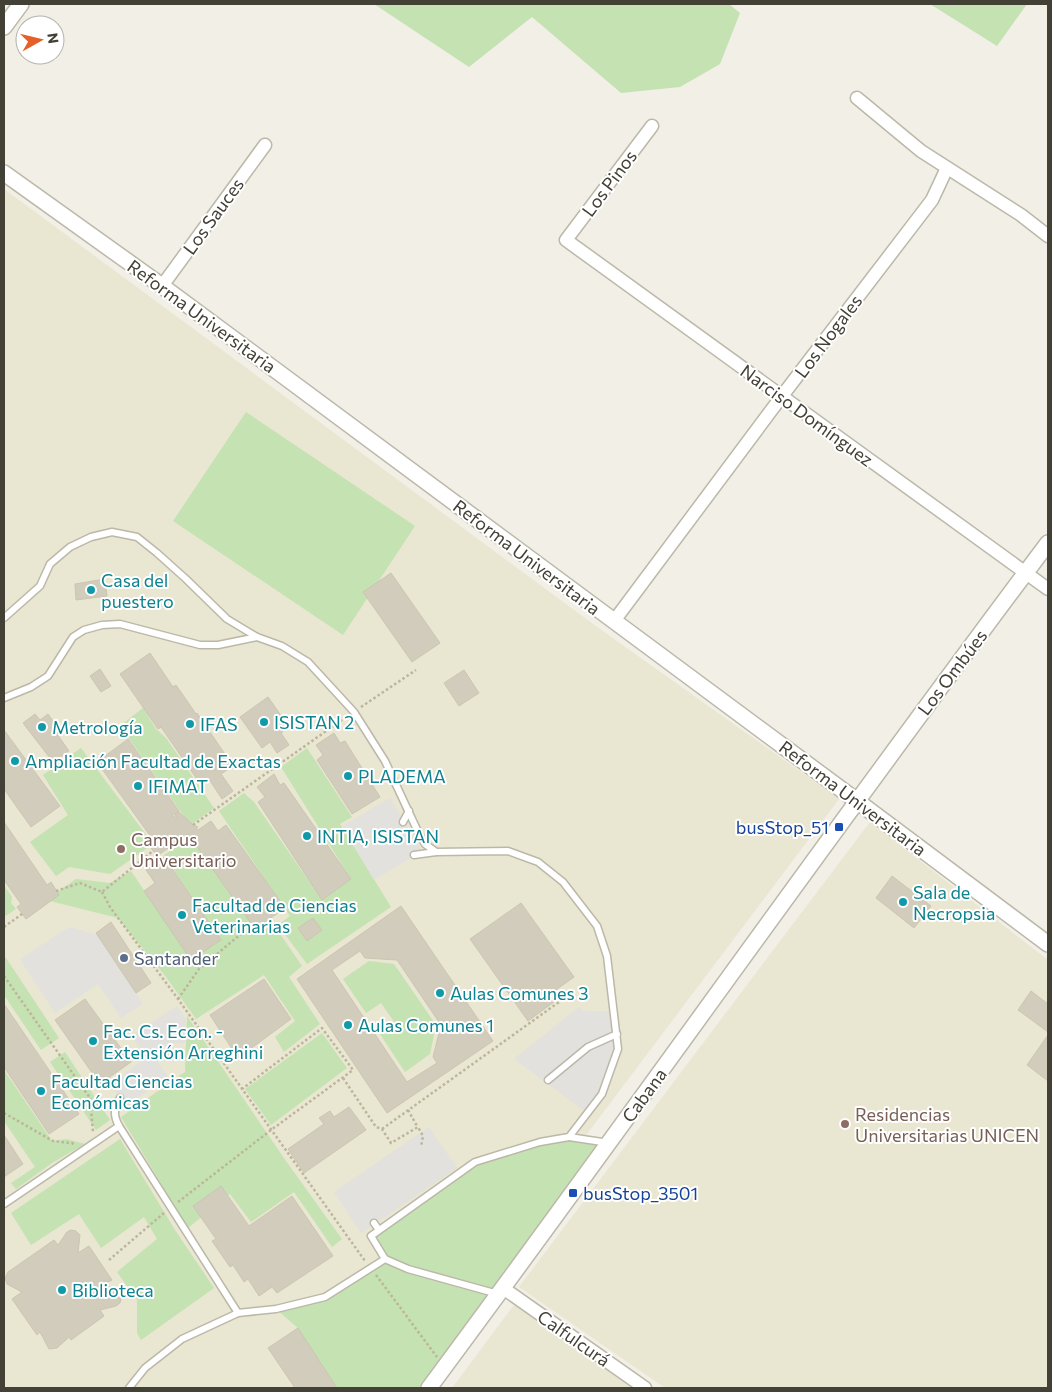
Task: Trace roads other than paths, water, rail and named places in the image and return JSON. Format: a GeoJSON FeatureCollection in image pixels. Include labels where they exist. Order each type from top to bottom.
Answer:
{"type":"FeatureCollection","features":[{"type":"Feature","properties":{"kind":"street"},"geometry":{"type":"LineString","coordinates":[[4,27],[21,4]]}},
{"type":"Feature","properties":{"kind":"street"},"geometry":{"type":"LineString","coordinates":[[857,98],[921,151],[1021,215],[1048,236]]}},
{"type":"Feature","properties":{"kind":"street","name":"Los Pinos"},"geometry":{"type":"LineString","coordinates":[[566,240],[652,126]]}},
{"type":"Feature","properties":{"kind":"street","name":"Los Sauces"},"geometry":{"type":"LineString","coordinates":[[162,286],[265,145]]}},
{"type":"Feature","properties":{"kind":"street","name":"Los Nogales"},"geometry":{"type":"LineString","coordinates":[[614,621],[782,396],[932,200],[948,168]]}},
{"type":"Feature","properties":{"kind":"street","name":"Reforma Universitaria"},"geometry":{"type":"LineString","coordinates":[[4,173],[162,286],[857,800],[1048,944]]}},
{"type":"Feature","properties":{"kind":"street","name":"Narciso Domínguez"},"geometry":{"type":"LineString","coordinates":[[566,240],[1048,590]]}},
{"type":"Feature","properties":{"kind":"street","name":"Los Ombúes"},"geometry":{"type":"LineString","coordinates":[[857,800],[1048,543]]}},
{"type":"Feature","properties":{"kind":"street","name":"Cabana"},"geometry":{"type":"LineString","coordinates":[[429,1388],[610,1143],[857,800]]}},
{"type":"Feature","properties":{"kind":"street","name":"Calfulcurá"},"geometry":{"type":"LineString","coordinates":[[501,1291],[645,1388]]}},
{"type":"Feature","properties":{"kind":"lane"},"geometry":{"type":"LineString","coordinates":[[4,618],[40,586],[50,564],[70,547],[91,537],[112,532],[137,537],[157,552],[227,619],[257,637],[282,646],[308,662],[354,712],[385,761],[425,844],[436,852]]}},
{"type":"Feature","properties":{"kind":"lane"},"geometry":{"type":"LineString","coordinates":[[4,698],[31,687],[48,676],[73,637],[84,630],[102,625],[120,624],[200,645],[218,645],[257,637]]}},
{"type":"Feature","properties":{"kind":"lane"},"geometry":{"type":"LineString","coordinates":[[403,822],[409,811]]}},
{"type":"Feature","properties":{"kind":"lane"},"geometry":{"type":"LineString","coordinates":[[414,855],[436,852],[508,851],[538,862],[564,882],[597,926],[607,956],[618,1049],[602,1094],[569,1137]]}},
{"type":"Feature","properties":{"kind":"lane"},"geometry":{"type":"LineString","coordinates":[[548,1080],[588,1046],[617,1034]]}},
{"type":"Feature","properties":{"kind":"lane"},"geometry":{"type":"LineString","coordinates":[[120,1098],[114,1109],[114,1117],[238,1313]]}},
{"type":"Feature","properties":{"kind":"lane"},"geometry":{"type":"LineString","coordinates":[[4,1204],[119,1126]]}},
{"type":"Feature","properties":{"kind":"lane"},"geometry":{"type":"LineString","coordinates":[[501,1291],[408,1270],[385,1259],[371,1236],[444,1180],[475,1162],[540,1142],[569,1137],[610,1143]]}},
{"type":"Feature","properties":{"kind":"lane"},"geometry":{"type":"LineString","coordinates":[[374,1223],[379,1230]]}},
{"type":"Feature","properties":{"kind":"lane"},"geometry":{"type":"LineString","coordinates":[[129,1388],[145,1368],[182,1339],[238,1313],[276,1309],[325,1297],[385,1259]]}},
{"type":"Feature","properties":{"kind":"place","name":"Casa del puestero"},"geometry":{"type":"Point","coordinates":[91,590]}},
{"type":"Feature","properties":{"kind":"place","name":"ISISTAN 2"},"geometry":{"type":"Point","coordinates":[264,722]}},
{"type":"Feature","properties":{"kind":"place","name":"IFAS"},"geometry":{"type":"Point","coordinates":[190,724]}},
{"type":"Feature","properties":{"kind":"place","name":"Metrología"},"geometry":{"type":"Point","coordinates":[42,727]}},
{"type":"Feature","properties":{"kind":"place","name":"Ampliación Facultad de Exactas"},"geometry":{"type":"Point","coordinates":[15,761]}},
{"type":"Feature","properties":{"kind":"place","name":"PLADEMA"},"geometry":{"type":"Point","coordinates":[348,776]}},
{"type":"Feature","properties":{"kind":"place","name":"IFIMAT"},"geometry":{"type":"Point","coordinates":[138,786]}},
{"type":"Feature","properties":{"kind":"place","name":"busStop_51"},"geometry":{"type":"Point","coordinates":[839,827]}},
{"type":"Feature","properties":{"kind":"place","name":"INTIA, ISISTAN"},"geometry":{"type":"Point","coordinates":[307,836]}},
{"type":"Feature","properties":{"kind":"place","name":"Campus Universitario"},"geometry":{"type":"Point","coordinates":[121,849]}},
{"type":"Feature","properties":{"kind":"place","name":"Sala de Necropsia"},"geometry":{"type":"Point","coordinates":[903,902]}},
{"type":"Feature","properties":{"kind":"place","name":"Facultad de Ciencias Veterinarias"},"geometry":{"type":"Point","coordinates":[182,915]}},
{"type":"Feature","properties":{"kind":"place","name":"Santander"},"geometry":{"type":"Point","coordinates":[124,958]}},
{"type":"Feature","properties":{"kind":"place","name":"Aulas Comunes 3"},"geometry":{"type":"Point","coordinates":[440,993]}},
{"type":"Feature","properties":{"kind":"place","name":"Aulas Comunes 1"},"geometry":{"type":"Point","coordinates":[348,1025]}},
{"type":"Feature","properties":{"kind":"place","name":"Fac. Cs. Econ. - Extensión Arreghini"},"geometry":{"type":"Point","coordinates":[93,1041]}},
{"type":"Feature","properties":{"kind":"place","name":"Facultad Ciencias Económicas"},"geometry":{"type":"Point","coordinates":[41,1091]}},
{"type":"Feature","properties":{"kind":"place","name":"Residencias Universitarias UNICEN"},"geometry":{"type":"Point","coordinates":[845,1124]}},
{"type":"Feature","properties":{"kind":"place","name":"busStop_3501"},"geometry":{"type":"Point","coordinates":[573,1193]}},
{"type":"Feature","properties":{"kind":"place","name":"Biblioteca"},"geometry":{"type":"Point","coordinates":[62,1290]}}]}
